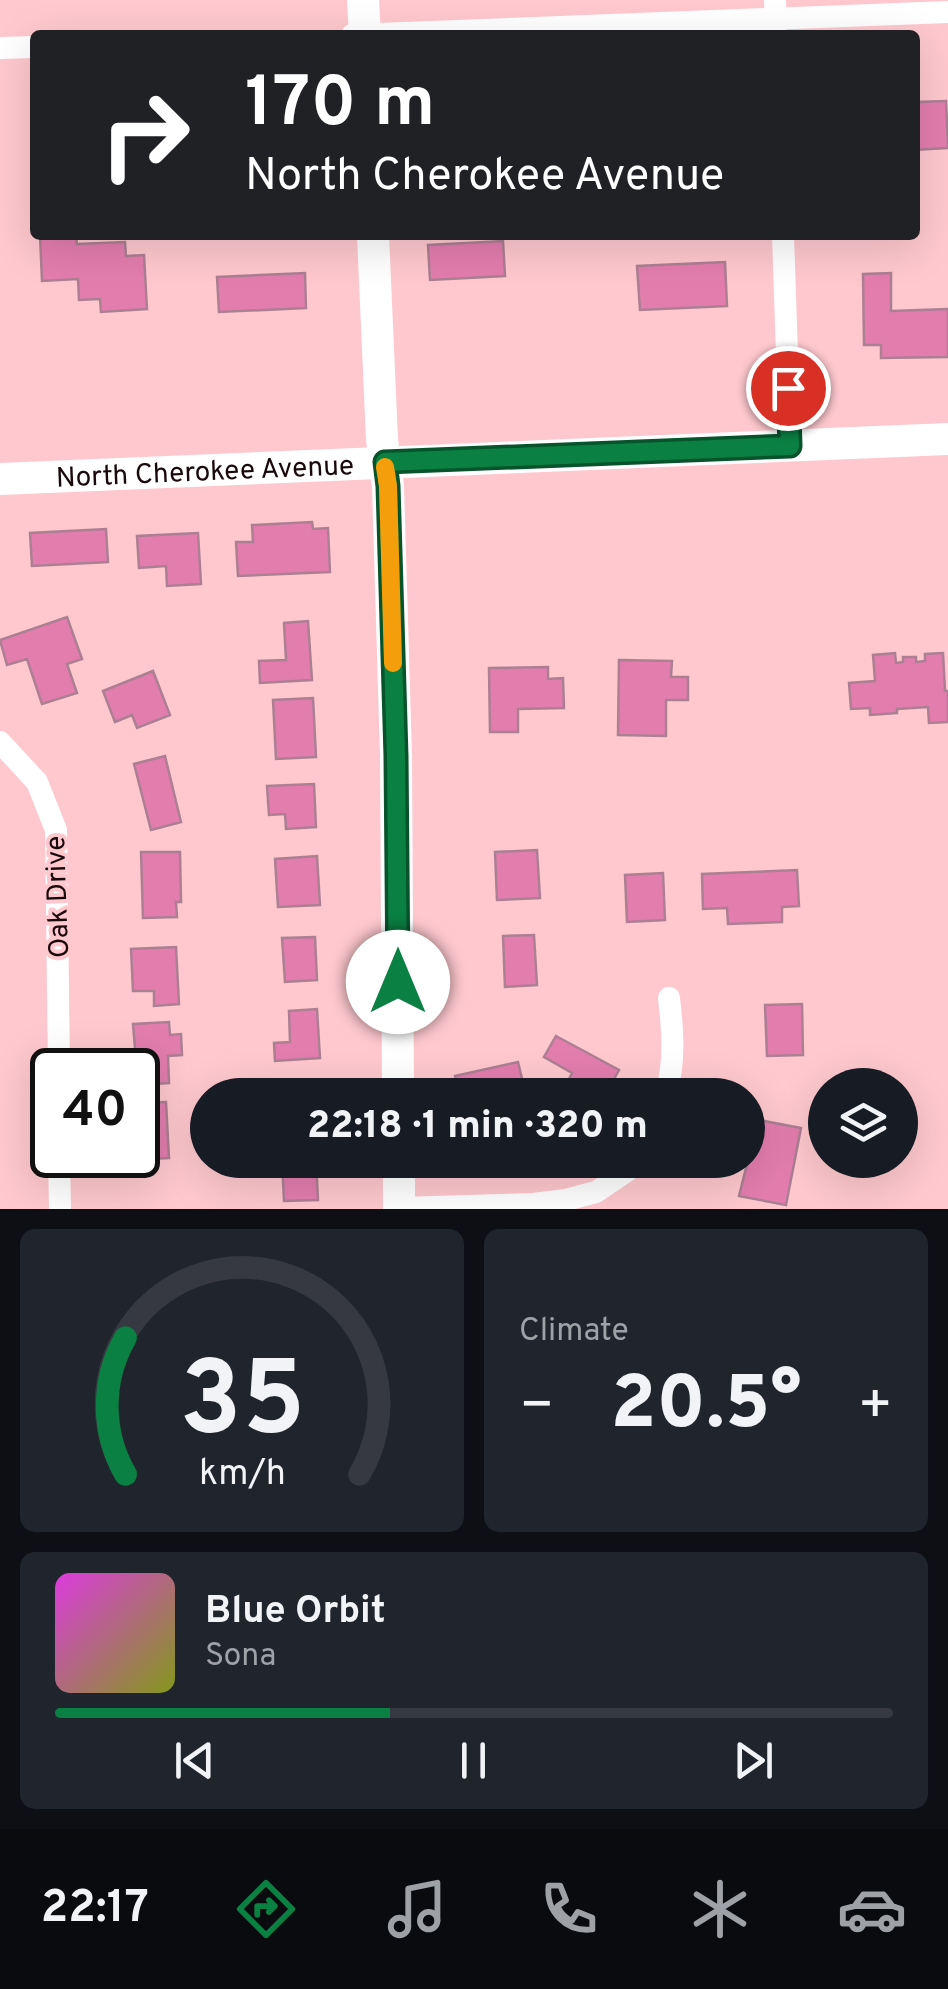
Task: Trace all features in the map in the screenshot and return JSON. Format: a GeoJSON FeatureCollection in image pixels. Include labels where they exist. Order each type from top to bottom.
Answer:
{"type":"FeatureCollection","features":[{"type":"Feature","properties":{"kind":"street"},"geometry":{"type":"LineString","coordinates":[[363,0],[364,30]]}},
{"type":"Feature","properties":{"kind":"street"},"geometry":{"type":"LineString","coordinates":[[485,30],[948,12]]}},
{"type":"Feature","properties":{"kind":"street"},"geometry":{"type":"LineString","coordinates":[[0,48],[30,47]]}},
{"type":"Feature","properties":{"kind":"street"},"geometry":{"type":"LineString","coordinates":[[373,240],[382,439],[388,486],[396,756],[398,1078]]}},
{"type":"Feature","properties":{"kind":"street"},"geometry":{"type":"LineString","coordinates":[[783,240],[790,446]]}},
{"type":"Feature","properties":{"kind":"street","name":"North Cherokee Avenue"},"geometry":{"type":"LineString","coordinates":[[0,479],[948,439]]}},
{"type":"Feature","properties":{"kind":"street","name":"Oak Drive"},"geometry":{"type":"LineString","coordinates":[[0,742],[38,782],[56,830],[59,1048]]}},
{"type":"Feature","properties":{"kind":"street"},"geometry":{"type":"LineString","coordinates":[[670,998],[674,1044],[671,1078]]}},
{"type":"Feature","properties":{"kind":"street"},"geometry":{"type":"LineString","coordinates":[[59,1178],[60,1209]]}},
{"type":"Feature","properties":{"kind":"street"},"geometry":{"type":"LineString","coordinates":[[398,1178],[399,1208],[566,1200],[596,1192],[618,1178]]}},
{"type":"Feature","properties":{"kind":"building"},"geometry":{"type":"Polygon","coordinates":[[[946,101],[948,148],[920,150],[920,102],[946,101]]]}},
{"type":"Feature","properties":{"kind":"building"},"geometry":{"type":"Polygon","coordinates":[[[40,240],[77,240],[77,244],[125,242],[126,256],[144,255],[147,309],[101,312],[100,299],[79,300],[78,279],[42,281],[40,240]]]}},
{"type":"Feature","properties":{"kind":"building"},"geometry":{"type":"Polygon","coordinates":[[[503,241],[505,276],[430,280],[428,245],[503,241]]]}},
{"type":"Feature","properties":{"kind":"building"},"geometry":{"type":"Polygon","coordinates":[[[725,262],[727,306],[640,310],[637,266],[725,262]]]}},
{"type":"Feature","properties":{"kind":"building"},"geometry":{"type":"Polygon","coordinates":[[[305,273],[306,308],[219,312],[217,277],[305,273]]]}},
{"type":"Feature","properties":{"kind":"building"},"geometry":{"type":"Polygon","coordinates":[[[891,273],[891,311],[948,309],[948,357],[881,358],[881,345],[864,345],[863,274],[891,273]]]}},
{"type":"Feature","properties":{"kind":"building"},"geometry":{"type":"Polygon","coordinates":[[[312,522],[313,529],[328,528],[330,572],[238,576],[236,542],[253,542],[252,525],[312,522]]]}},
{"type":"Feature","properties":{"kind":"building"},"geometry":{"type":"Polygon","coordinates":[[[106,529],[108,562],[32,566],[30,533],[106,529]]]}},
{"type":"Feature","properties":{"kind":"building"},"geometry":{"type":"Polygon","coordinates":[[[198,533],[201,584],[167,586],[166,566],[139,568],[137,536],[198,533]]]}},
{"type":"Feature","properties":{"kind":"building"},"geometry":{"type":"Polygon","coordinates":[[[67,617],[82,659],[67,664],[77,693],[42,704],[27,659],[7,665],[0,640],[67,617]]]}},
{"type":"Feature","properties":{"kind":"building"},"geometry":{"type":"Polygon","coordinates":[[[308,621],[312,680],[260,683],[259,661],[286,660],[284,623],[308,621]]]}},
{"type":"Feature","properties":{"kind":"building"},"geometry":{"type":"Polygon","coordinates":[[[895,653],[896,663],[903,662],[903,657],[916,657],[916,662],[925,661],[925,654],[943,653],[948,722],[929,723],[928,707],[870,715],[870,708],[851,709],[849,683],[875,681],[873,655],[895,653]]]}},
{"type":"Feature","properties":{"kind":"building"},"geometry":{"type":"Polygon","coordinates":[[[619,660],[672,661],[671,677],[688,677],[688,700],[666,700],[666,736],[618,735],[619,660]]]}},
{"type":"Feature","properties":{"kind":"building"},"geometry":{"type":"Polygon","coordinates":[[[548,667],[548,679],[563,678],[564,708],[518,709],[518,732],[490,732],[489,668],[548,667]]]}},
{"type":"Feature","properties":{"kind":"building"},"geometry":{"type":"Polygon","coordinates":[[[153,671],[170,715],[137,728],[132,715],[115,722],[103,691],[153,671]]]}},
{"type":"Feature","properties":{"kind":"building"},"geometry":{"type":"Polygon","coordinates":[[[313,698],[316,757],[276,759],[273,700],[313,698]]]}},
{"type":"Feature","properties":{"kind":"building"},"geometry":{"type":"Polygon","coordinates":[[[165,756],[181,822],[151,830],[134,764],[165,756]]]}},
{"type":"Feature","properties":{"kind":"building"},"geometry":{"type":"Polygon","coordinates":[[[314,784],[316,827],[286,829],[285,814],[269,815],[267,786],[314,784]]]}},
{"type":"Feature","properties":{"kind":"building"},"geometry":{"type":"Polygon","coordinates":[[[537,850],[540,898],[497,900],[495,852],[537,850]]]}},
{"type":"Feature","properties":{"kind":"building"},"geometry":{"type":"Polygon","coordinates":[[[141,852],[180,852],[181,902],[176,902],[177,917],[143,918],[141,852]]]}},
{"type":"Feature","properties":{"kind":"building"},"geometry":{"type":"Polygon","coordinates":[[[317,856],[320,905],[278,907],[275,859],[317,856]]]}},
{"type":"Feature","properties":{"kind":"building"},"geometry":{"type":"Polygon","coordinates":[[[797,870],[799,906],[782,907],[782,922],[728,924],[727,908],[703,909],[702,874],[797,870]]]}},
{"type":"Feature","properties":{"kind":"building"},"geometry":{"type":"Polygon","coordinates":[[[663,873],[665,920],[627,922],[625,875],[663,873]]]}},
{"type":"Feature","properties":{"kind":"building"},"geometry":{"type":"Polygon","coordinates":[[[534,935],[537,985],[505,987],[503,936],[534,935]]]}},
{"type":"Feature","properties":{"kind":"building"},"geometry":{"type":"Polygon","coordinates":[[[315,937],[317,980],[285,982],[282,938],[315,937]]]}},
{"type":"Feature","properties":{"kind":"building"},"geometry":{"type":"Polygon","coordinates":[[[176,947],[179,1004],[154,1006],[154,991],[133,991],[131,949],[176,947]]]}},
{"type":"Feature","properties":{"kind":"building"},"geometry":{"type":"Polygon","coordinates":[[[802,1004],[803,1055],[767,1056],[765,1005],[802,1004]]]}},
{"type":"Feature","properties":{"kind":"building"},"geometry":{"type":"Polygon","coordinates":[[[317,1009],[320,1058],[275,1061],[274,1043],[290,1042],[289,1011],[317,1009]]]}},
{"type":"Feature","properties":{"kind":"building"},"geometry":{"type":"Polygon","coordinates":[[[169,1022],[170,1035],[181,1034],[182,1055],[168,1056],[169,1083],[160,1084],[160,1048],[135,1048],[133,1024],[169,1022]]]}},
{"type":"Feature","properties":{"kind":"building"},"geometry":{"type":"Polygon","coordinates":[[[556,1036],[619,1070],[615,1078],[570,1078],[572,1073],[544,1057],[556,1036]]]}},
{"type":"Feature","properties":{"kind":"building"},"geometry":{"type":"Polygon","coordinates":[[[518,1062],[522,1078],[455,1078],[518,1062]]]}},
{"type":"Feature","properties":{"kind":"building"},"geometry":{"type":"Polygon","coordinates":[[[160,1102],[166,1102],[169,1158],[160,1158],[160,1102]]]}},
{"type":"Feature","properties":{"kind":"building"},"geometry":{"type":"Polygon","coordinates":[[[765,1121],[801,1128],[786,1205],[739,1196],[744,1178],[765,1178],[765,1121]]]}},
{"type":"Feature","properties":{"kind":"building"},"geometry":{"type":"Polygon","coordinates":[[[283,1178],[317,1178],[318,1200],[284,1201],[283,1178]]]}},
{"type":"Feature","properties":{"kind":"slow traffic"},"geometry":{"type":"LineString","coordinates":[[385,467],[393,663]]}},
{"type":"Feature","properties":{"kind":"route"},"geometry":{"type":"LineString","coordinates":[[398,982],[396,756],[385,462],[790,446],[788,388]]}}]}
